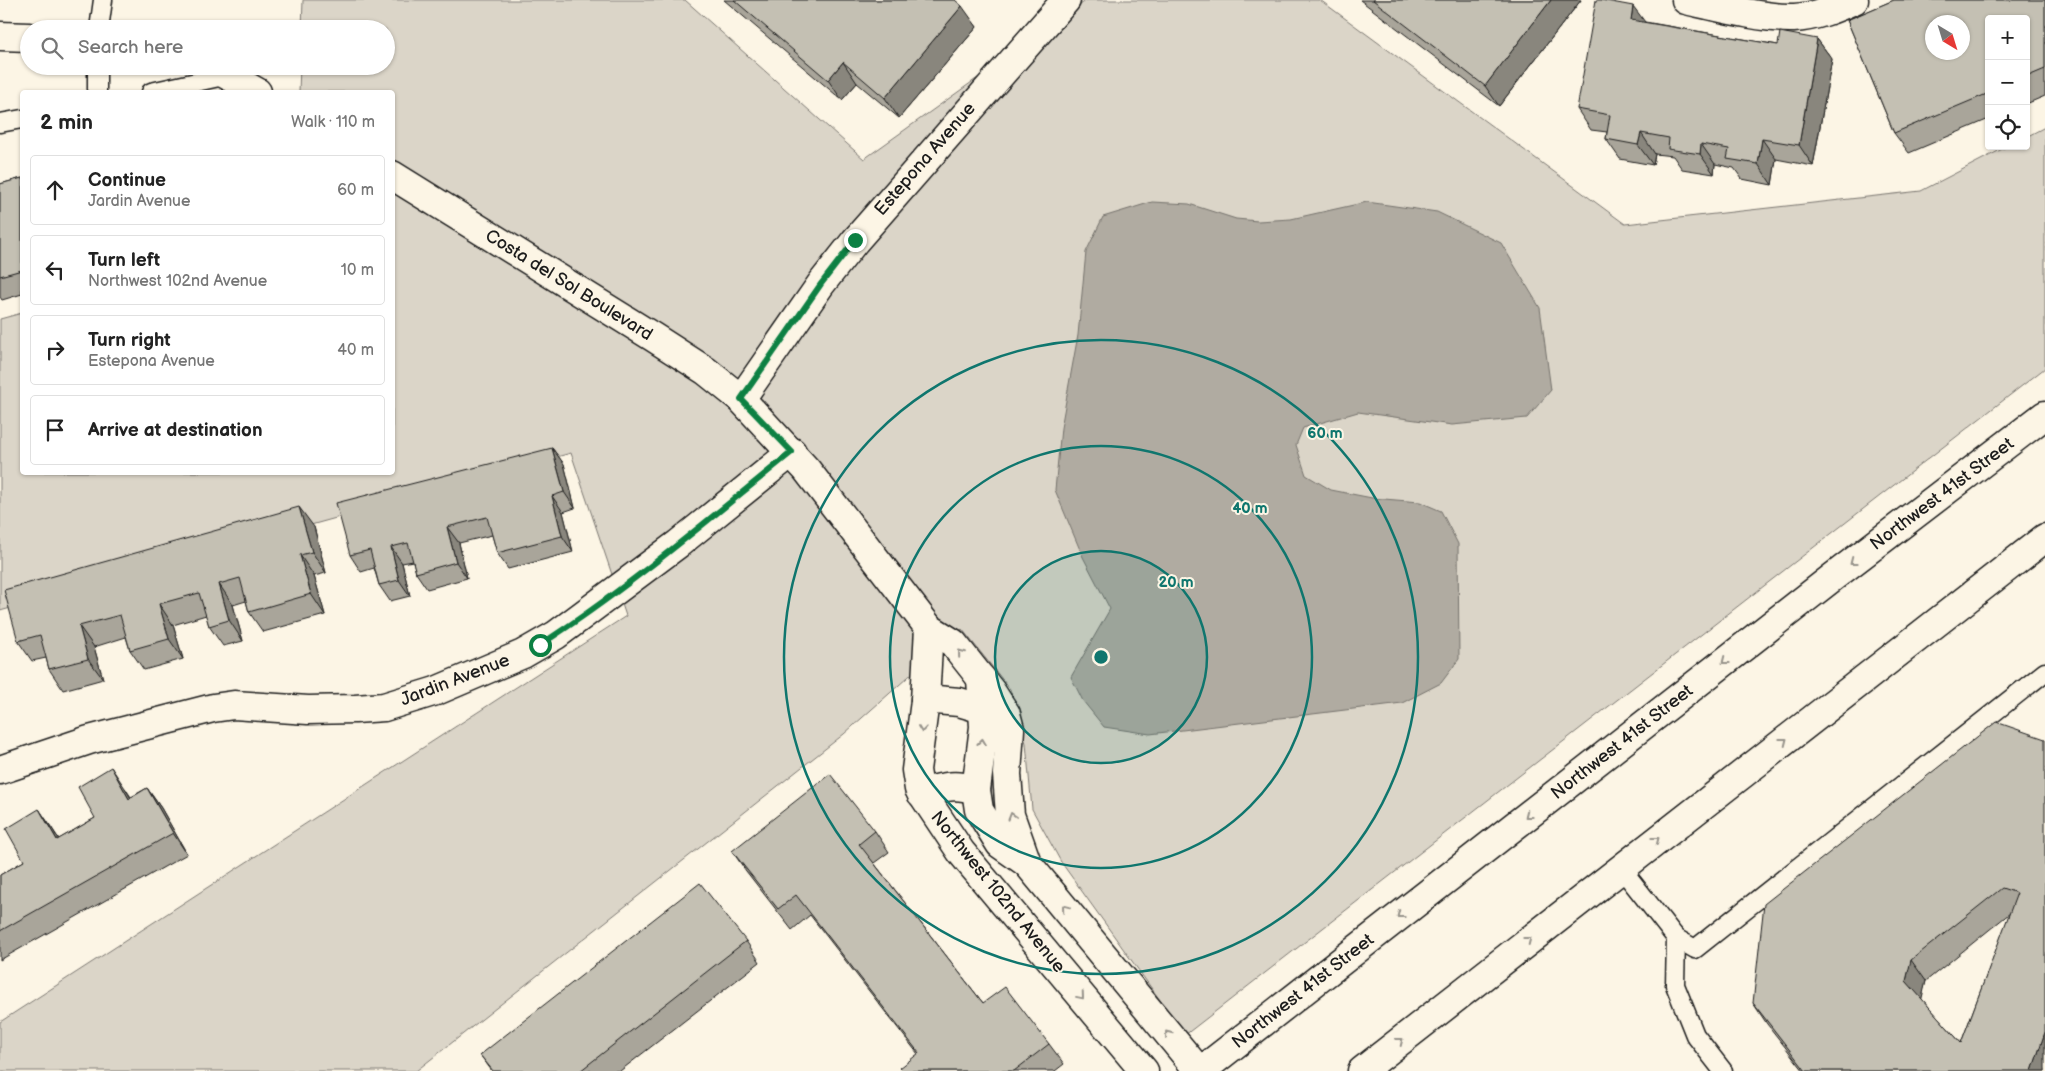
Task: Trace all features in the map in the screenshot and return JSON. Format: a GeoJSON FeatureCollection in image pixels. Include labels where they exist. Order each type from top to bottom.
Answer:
{"type":"FeatureCollection","features":[{"type":"Feature","properties":{"kind":"street","name":"Estepona Avenue"},"geometry":{"type":"LineString","coordinates":[[741,399],[816,291],[855,240],[1066,0]]}},
{"type":"Feature","properties":{"kind":"street"},"geometry":{"type":"LineString","coordinates":[[1686,0],[1744,12],[1794,18],[1826,11],[1854,0]]}},
{"type":"Feature","properties":{"kind":"street"},"geometry":{"type":"LineString","coordinates":[[0,36],[20,37]]}},
{"type":"Feature","properties":{"kind":"street"},"geometry":{"type":"LineString","coordinates":[[227,75],[253,90]]}},
{"type":"Feature","properties":{"kind":"street","name":"Costa del Sol Boulevard"},"geometry":{"type":"LineString","coordinates":[[395,177],[706,371],[741,399]]}},
{"type":"Feature","properties":{"kind":"street","name":"Northwest 102nd Avenue"},"geometry":{"type":"LineString","coordinates":[[741,399],[792,452],[929,628],[953,643],[981,678],[1006,714],[1010,729],[1007,774],[1010,815],[1027,862]]}},
{"type":"Feature","properties":{"kind":"street","name":"Northwest 41st Street"},"geometry":{"type":"LineString","coordinates":[[1200,1071],[1833,577],[2045,415]]}},
{"type":"Feature","properties":{"kind":"street","name":"Jardin Avenue"},"geometry":{"type":"LineString","coordinates":[[0,770],[89,740],[213,708],[234,705],[308,710],[384,707],[436,691],[522,654],[563,630],[678,544],[792,452]]}},
{"type":"Feature","properties":{"kind":"street"},"geometry":{"type":"LineString","coordinates":[[1362,1071],[2045,538]]}},
{"type":"Feature","properties":{"kind":"street","name":"Northwest 102nd Avenue"},"geometry":{"type":"LineString","coordinates":[[929,628],[925,699],[916,770],[921,793],[961,852],[1144,1071]]}},
{"type":"Feature","properties":{"kind":"street","name":"Northwest 102nd Avenue"},"geometry":{"type":"LineString","coordinates":[[981,678],[984,727],[976,790],[979,810],[1000,844],[1027,862],[1200,1071]]}},
{"type":"Feature","properties":{"kind":"street"},"geometry":{"type":"LineString","coordinates":[[925,699],[960,702],[983,709]]}},
{"type":"Feature","properties":{"kind":"street"},"geometry":{"type":"LineString","coordinates":[[921,793],[947,786],[960,785],[976,790]]}},
{"type":"Feature","properties":{"kind":"lane"},"geometry":{"type":"LineString","coordinates":[[100,20],[103,0]]}},
{"type":"Feature","properties":{"kind":"lane"},"geometry":{"type":"LineString","coordinates":[[97,75],[97,90]]}},
{"type":"Feature","properties":{"kind":"lane"},"geometry":{"type":"LineString","coordinates":[[158,90],[207,75]]}},
{"type":"Feature","properties":{"kind":"lane"},"geometry":{"type":"LineString","coordinates":[[0,123],[20,118]]}},
{"type":"Feature","properties":{"kind":"lane"},"geometry":{"type":"LineString","coordinates":[[1621,868],[1676,938],[1695,949],[2045,672]]}},
{"type":"Feature","properties":{"kind":"lane"},"geometry":{"type":"LineString","coordinates":[[1676,938],[1675,984],[1695,1036],[1724,1071]]}},
{"type":"Feature","properties":{"kind":"shaded area"},"geometry":{"type":"Polygon","coordinates":[[[303,0],[685,0],[864,159],[1087,0],[1320,0],[1625,224],[1921,191],[2000,150],[2030,150],[2030,135],[2045,127],[2045,368],[1185,1035],[1061,862],[1032,809],[1026,743],[1010,689],[962,629],[844,734],[416,1071],[0,1071],[0,1022],[626,616],[571,453],[0,611],[0,319],[20,314],[20,475],[395,475],[395,90],[299,90],[300,75],[395,75],[395,20],[302,20],[303,0]]]}},
{"type":"Feature","properties":{"kind":"shaded area"},"geometry":{"type":"Polygon","coordinates":[[[1152,202],[1189,204],[1236,219],[1258,221],[1291,219],[1367,202],[1437,212],[1501,243],[1540,308],[1551,390],[1527,418],[1452,425],[1358,412],[1303,428],[1296,445],[1306,475],[1331,490],[1372,498],[1420,502],[1441,511],[1458,544],[1459,659],[1441,683],[1402,703],[1150,734],[1104,727],[1083,701],[1071,677],[1110,609],[1083,557],[1055,490],[1061,428],[1078,335],[1086,252],[1103,217],[1152,202]]]}},
{"type":"Feature","properties":{"kind":"building"},"geometry":{"type":"Polygon","coordinates":[[[734,0],[955,0],[962,6],[885,98],[843,62],[828,80],[734,0]]]}},
{"type":"Feature","properties":{"kind":"building"},"geometry":{"type":"Polygon","coordinates":[[[1373,0],[1551,0],[1485,86],[1373,0]]]}},
{"type":"Feature","properties":{"kind":"building"},"geometry":{"type":"Polygon","coordinates":[[[1596,0],[1633,6],[1631,20],[1778,45],[1780,32],[1817,39],[1799,145],[1762,139],[1758,164],[1727,159],[1729,149],[1701,144],[1700,154],[1668,149],[1669,138],[1641,133],[1638,145],[1606,139],[1610,115],[1577,109],[1596,0]]]}},
{"type":"Feature","properties":{"kind":"building"},"geometry":{"type":"Polygon","coordinates":[[[1894,0],[2045,0],[2045,69],[2030,75],[2030,15],[1985,15],[1985,95],[1894,133],[1847,20],[1894,0]]]}},
{"type":"Feature","properties":{"kind":"building"},"geometry":{"type":"Polygon","coordinates":[[[20,179],[20,271],[0,276],[0,184],[20,179]]]}},
{"type":"Feature","properties":{"kind":"building"},"geometry":{"type":"Polygon","coordinates":[[[552,448],[564,492],[552,496],[562,536],[497,553],[487,517],[447,527],[456,562],[416,573],[408,543],[391,547],[399,580],[379,585],[370,550],[350,555],[336,503],[552,448]]]}},
{"type":"Feature","properties":{"kind":"building"},"geometry":{"type":"Polygon","coordinates":[[[299,507],[312,552],[300,555],[311,594],[249,612],[240,578],[219,584],[229,620],[209,626],[199,593],[159,604],[169,639],[130,650],[120,615],[79,626],[88,659],[49,669],[40,635],[18,641],[4,590],[299,507]]]}},
{"type":"Feature","properties":{"kind":"building"},"geometry":{"type":"Polygon","coordinates":[[[1996,722],[2045,739],[2045,1032],[2032,1071],[1806,1071],[1753,1003],[1764,904],[1996,722]],[[2002,888],[1911,960],[1906,981],[1961,1043],[2017,893],[2002,888]]]}},
{"type":"Feature","properties":{"kind":"building"},"geometry":{"type":"Polygon","coordinates":[[[111,767],[129,799],[147,788],[173,833],[0,931],[0,875],[24,861],[6,829],[39,809],[57,840],[95,818],[78,787],[111,767]]]}},
{"type":"Feature","properties":{"kind":"building"},"geometry":{"type":"Polygon","coordinates":[[[830,774],[875,831],[859,844],[983,1003],[1005,987],[1049,1044],[1014,1071],[903,1071],[900,1068],[919,1053],[796,895],[778,909],[732,851],[830,774]]]}},
{"type":"Feature","properties":{"kind":"building"},"geometry":{"type":"Polygon","coordinates":[[[700,883],[746,941],[580,1071],[493,1071],[480,1055],[700,883]]]}},
{"type":"Feature","properties":{"kind":"route"},"geometry":{"type":"LineString","coordinates":[[540,645],[570,626],[678,544],[792,452],[756,412],[741,399],[821,284],[855,240]]}}]}
